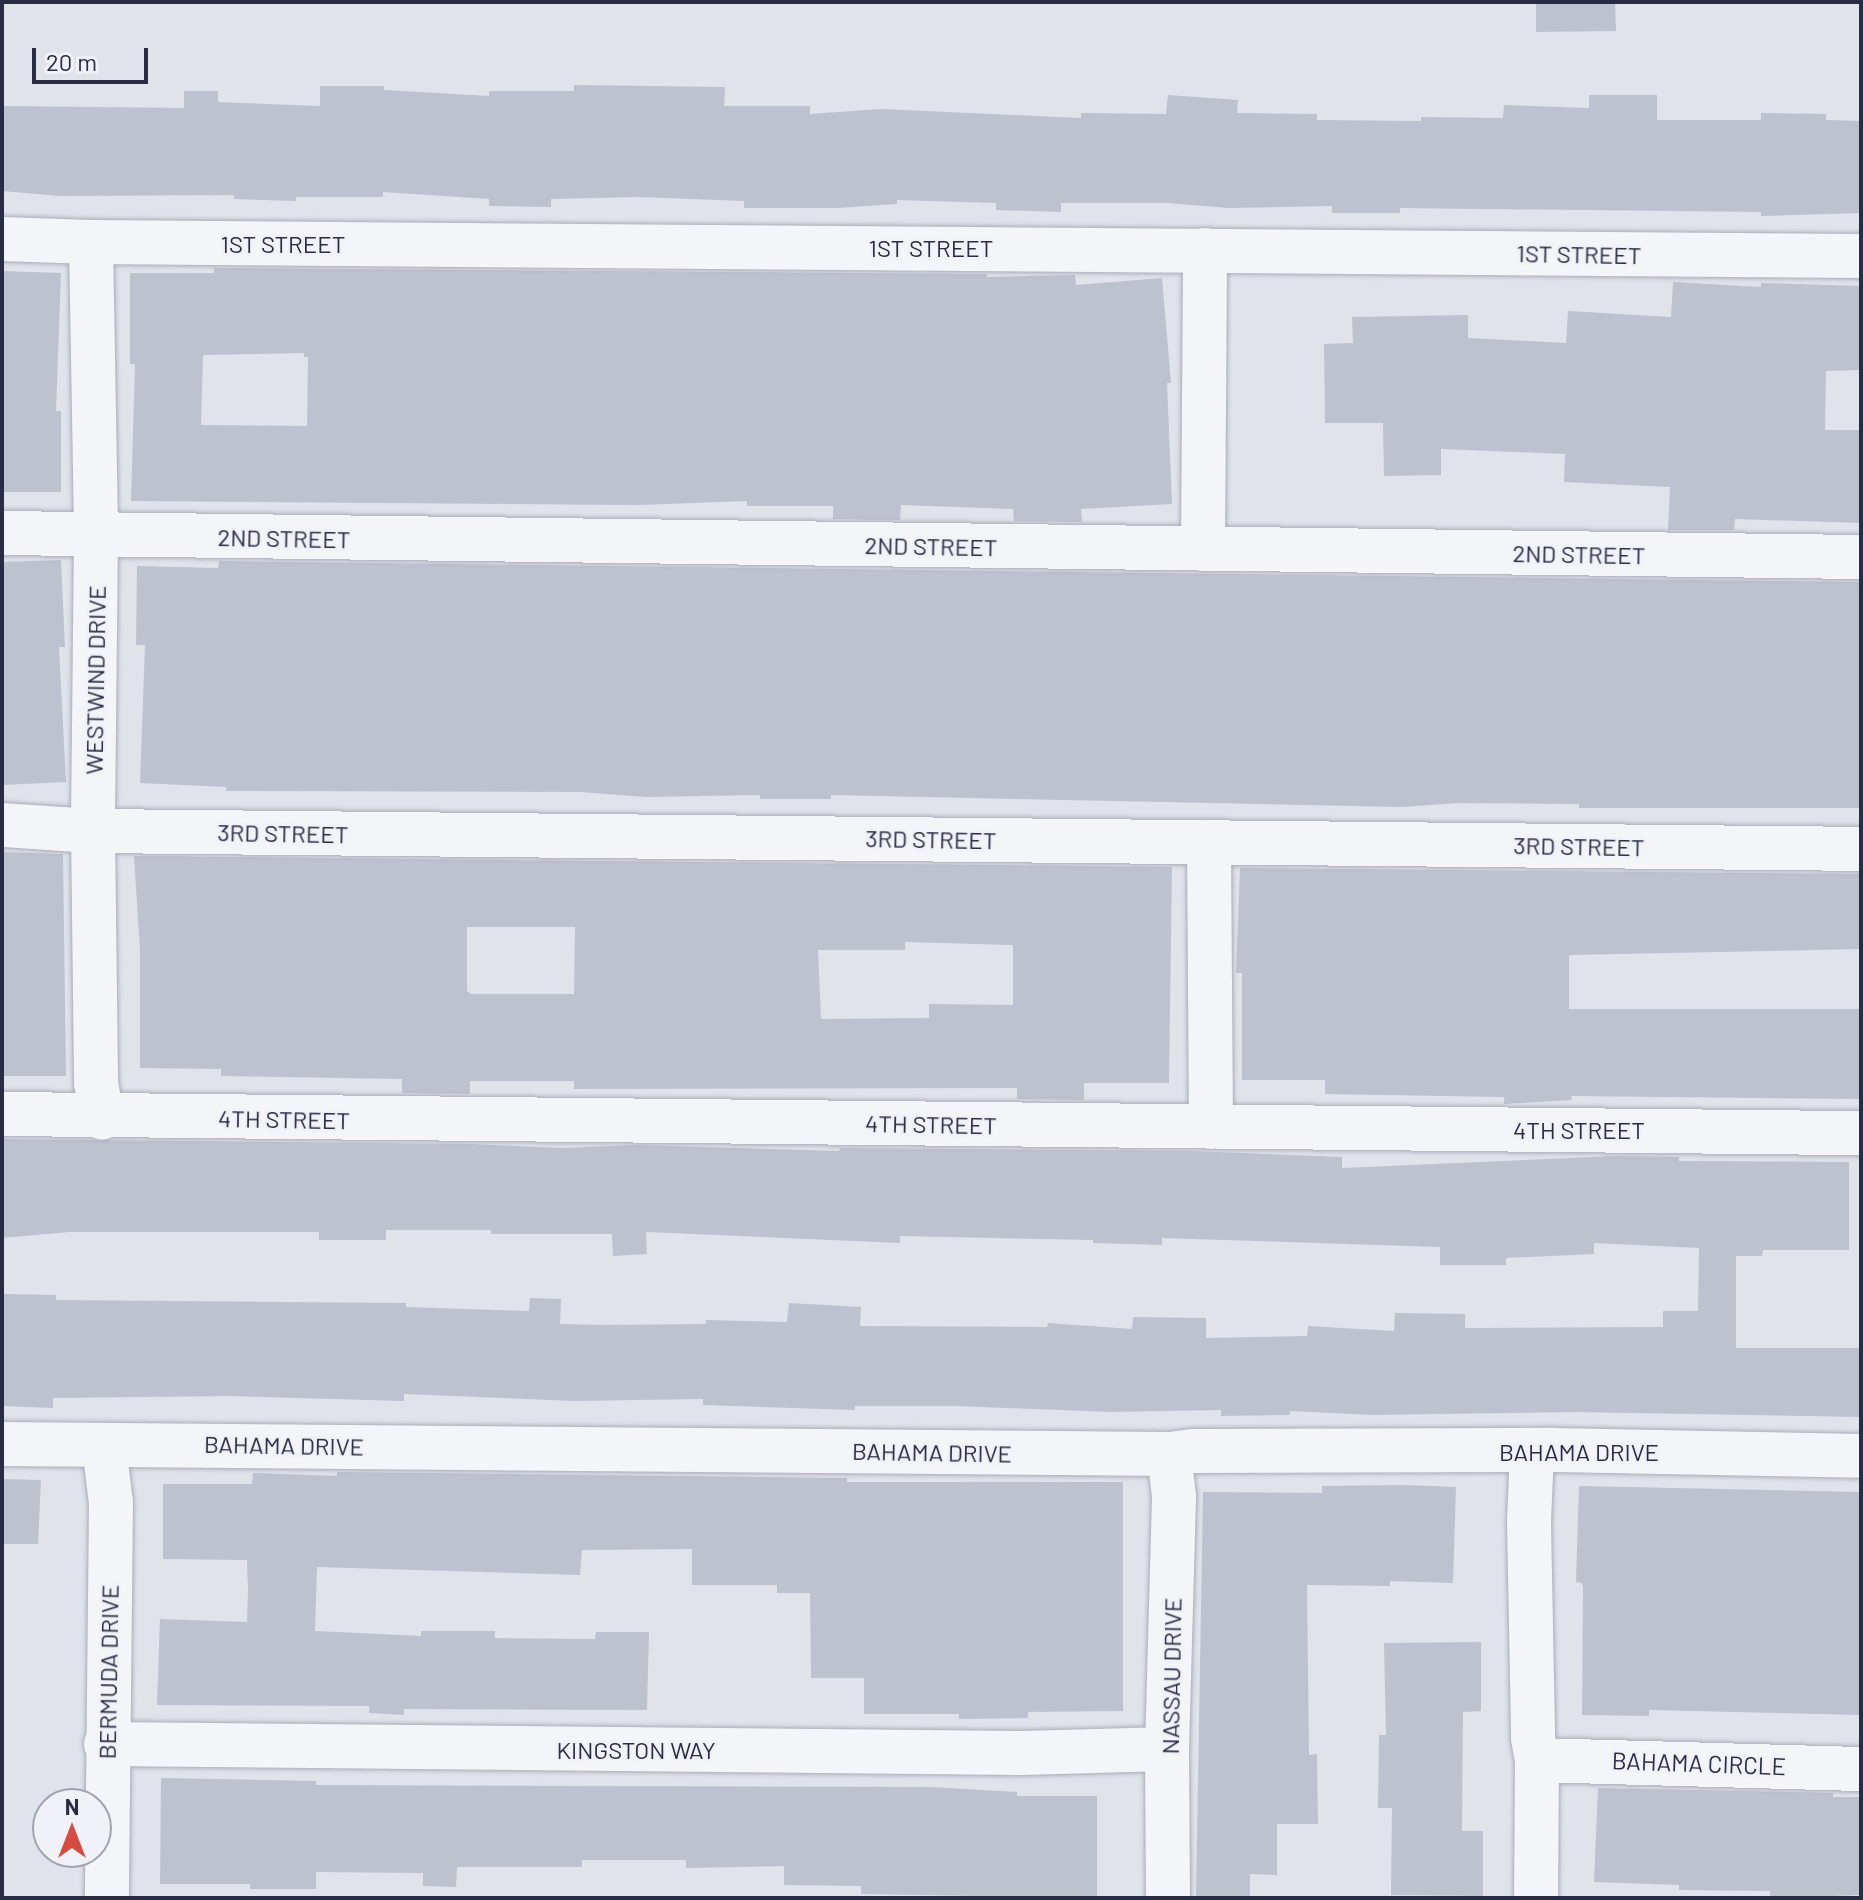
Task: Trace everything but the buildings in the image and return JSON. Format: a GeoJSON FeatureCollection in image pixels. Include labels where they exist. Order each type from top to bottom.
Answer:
{"type":"FeatureCollection","features":[{"type":"Feature","properties":{"kind":"street","name":"1ST STREET"},"geometry":{"type":"LineString","coordinates":[[2,239],[1861,256]]}},
{"type":"Feature","properties":{"kind":"street","name":"WESTWIND DRIVE"},"geometry":{"type":"LineString","coordinates":[[91,242],[96,536],[93,831],[96,1083],[102,1117]]}},
{"type":"Feature","properties":{"kind":"street"},"geometry":{"type":"LineString","coordinates":[[1203,549],[1205,250]]}},
{"type":"Feature","properties":{"kind":"street","name":"2ND STREET"},"geometry":{"type":"LineString","coordinates":[[2,533],[1861,557]]}},
{"type":"Feature","properties":{"kind":"street","name":"3RD STREET"},"geometry":{"type":"LineString","coordinates":[[2,825],[93,831],[1861,849]]}},
{"type":"Feature","properties":{"kind":"street"},"geometry":{"type":"LineString","coordinates":[[1209,842],[1211,1127]]}},
{"type":"Feature","properties":{"kind":"street","name":"4TH STREET"},"geometry":{"type":"LineString","coordinates":[[2,1114],[1861,1133]]}},
{"type":"Feature","properties":{"kind":"street","name":"BAHAMA DRIVE"},"geometry":{"type":"LineString","coordinates":[[2,1444],[1169,1454],[1193,1451],[1861,1456]]}},
{"type":"Feature","properties":{"kind":"street","name":"BERMUDA DRIVE"},"geometry":{"type":"LineString","coordinates":[[104,1446],[111,1503],[110,1720],[106,1744],[107,1898]]}},
{"type":"Feature","properties":{"kind":"street"},"geometry":{"type":"LineString","coordinates":[[1532,1452],[1529,1537],[1533,1738],[1537,1760],[1536,1898]]}},
{"type":"Feature","properties":{"kind":"street","name":"NASSAU DRIVE"},"geometry":{"type":"LineString","coordinates":[[1168,1898],[1167,1749],[1171,1723],[1174,1496],[1169,1454]]}},
{"type":"Feature","properties":{"kind":"street","name":"KINGSTON WAY"},"geometry":{"type":"LineString","coordinates":[[106,1744],[1021,1753],[1167,1749]]}},
{"type":"Feature","properties":{"kind":"street","name":"BAHAMA CIRCLE"},"geometry":{"type":"LineString","coordinates":[[1537,1760],[1861,1769]]}}]}
